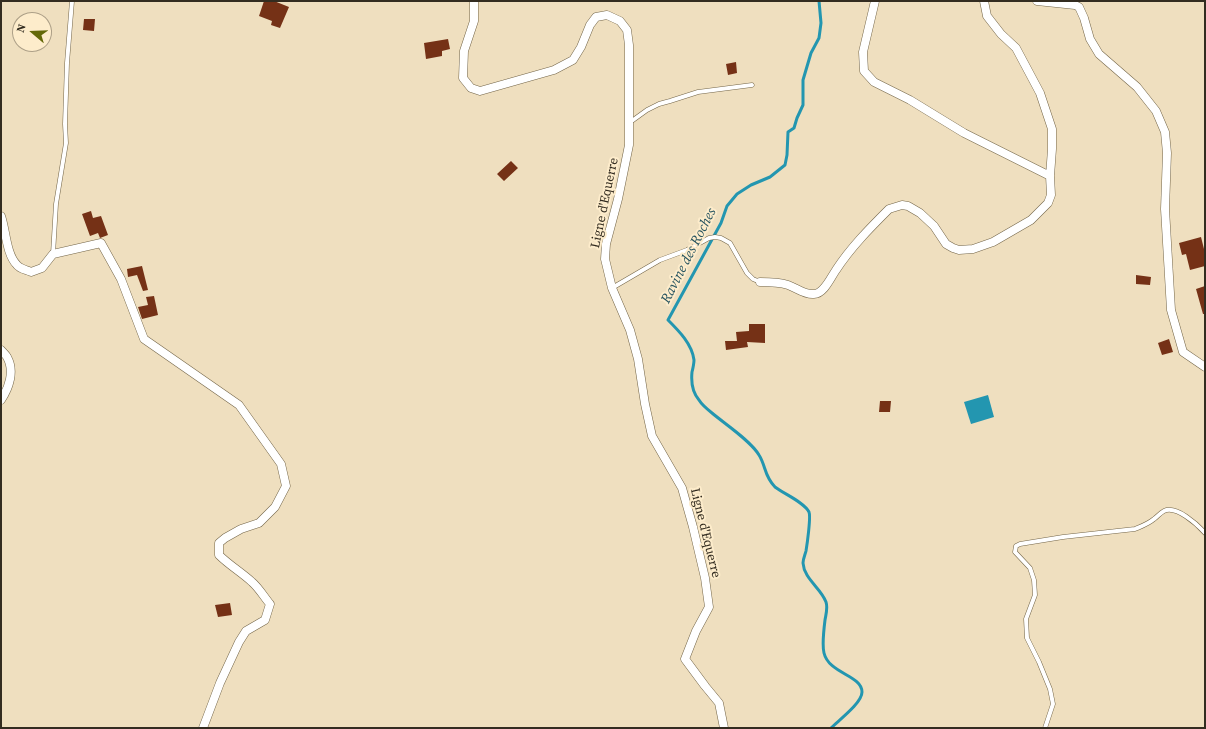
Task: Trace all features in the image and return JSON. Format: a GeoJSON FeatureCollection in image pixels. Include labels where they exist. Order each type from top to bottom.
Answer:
{"type":"FeatureCollection","features":[{"type":"Feature","properties":{"kind":"street","name":"Ligne d'Equerre"},"geometry":{"type":"LineString","coordinates":[[474,1],[474,21],[464,51],[463,78],[471,88],[480,91],[554,70],[573,60],[581,47],[590,25],[596,17],[607,15],[620,21],[627,30],[629,45],[629,145],[618,199],[606,244],[605,259],[612,288],[630,330],[638,359],[652,436],[682,488],[705,578],[709,607],[696,631],[686,659],[719,703],[724,728]]}},
{"type":"Feature","properties":{"kind":"street"},"geometry":{"type":"LineString","coordinates":[[874,1],[863,52],[864,71],[874,82],[910,100],[964,133],[1050,176]]}},
{"type":"Feature","properties":{"kind":"street"},"geometry":{"type":"LineString","coordinates":[[760,282],[774,282],[789,286],[802,292],[818,294],[824,288],[856,243],[889,209],[902,205],[908,206],[920,213],[934,226],[946,244],[959,250],[973,249],[994,242],[1031,220],[1048,203],[1052,195],[1050,176],[1052,129],[1040,93],[1016,48],[1001,34],[987,16],[984,1]]}},
{"type":"Feature","properties":{"kind":"street"},"geometry":{"type":"LineString","coordinates":[[1036,1],[1075,5],[1079,4],[1090,40],[1099,54],[1137,87],[1156,111],[1165,132],[1167,153],[1165,209],[1171,310],[1182,352],[1205,367]]}},
{"type":"Feature","properties":{"kind":"street"},"geometry":{"type":"LineString","coordinates":[[1,216],[10,254],[17,266],[31,272],[42,268],[54,254],[102,243],[121,279],[144,339],[239,405],[281,464],[286,486],[275,507],[258,523],[241,529],[219,543],[219,555],[228,564],[237,569],[253,583],[270,604],[265,620],[246,631],[239,642],[220,683],[203,728]]}},
{"type":"Feature","properties":{"kind":"street"},"geometry":{"type":"LineString","coordinates":[[1,350],[8,358],[10,370],[10,383],[1,400]]}},
{"type":"Feature","properties":{"kind":"lane"},"geometry":{"type":"LineString","coordinates":[[54,254],[56,204],[66,143],[65,124],[67,63],[72,1]]}},
{"type":"Feature","properties":{"kind":"lane"},"geometry":{"type":"LineString","coordinates":[[629,123],[647,110],[659,104],[698,92],[752,85]]}},
{"type":"Feature","properties":{"kind":"lane"},"geometry":{"type":"LineString","coordinates":[[612,288],[660,260],[687,250],[708,238],[715,237],[721,238],[730,243],[747,273],[753,279],[760,282]]}},
{"type":"Feature","properties":{"kind":"lane"},"geometry":{"type":"LineString","coordinates":[[1044,728],[1052,704],[1050,689],[1027,638],[1026,619],[1035,595],[1034,580],[1030,568],[1015,552],[1016,546],[1020,544],[1063,537],[1135,529],[1146,525],[1164,511],[1170,510],[1178,511],[1199,526],[1205,533]]}},
{"type":"Feature","properties":{"kind":"water"},"geometry":{"type":"Polygon","coordinates":[[[988,395],[994,417],[971,424],[964,402],[988,395]]]}},
{"type":"Feature","properties":{"kind":"building"},"geometry":{"type":"Polygon","coordinates":[[[264,1],[274,1],[289,7],[280,28],[271,25],[272,21],[259,16],[264,1]]]}},
{"type":"Feature","properties":{"kind":"building"},"geometry":{"type":"Polygon","coordinates":[[[84,19],[95,19],[94,31],[83,30],[84,19]]]}},
{"type":"Feature","properties":{"kind":"building"},"geometry":{"type":"Polygon","coordinates":[[[448,39],[450,49],[442,51],[442,56],[426,59],[424,43],[448,39]]]}},
{"type":"Feature","properties":{"kind":"building"},"geometry":{"type":"Polygon","coordinates":[[[736,62],[737,73],[728,75],[726,64],[736,62]]]}},
{"type":"Feature","properties":{"kind":"building"},"geometry":{"type":"Polygon","coordinates":[[[511,161],[518,168],[504,181],[497,174],[511,161]]]}},
{"type":"Feature","properties":{"kind":"building"},"geometry":{"type":"Polygon","coordinates":[[[91,211],[93,218],[101,216],[108,235],[100,238],[98,233],[90,236],[82,214],[91,211]]]}},
{"type":"Feature","properties":{"kind":"building"},"geometry":{"type":"Polygon","coordinates":[[[1201,237],[1205,253],[1205,266],[1190,270],[1186,254],[1182,255],[1179,243],[1201,237]]]}},
{"type":"Feature","properties":{"kind":"building"},"geometry":{"type":"Polygon","coordinates":[[[142,266],[148,290],[143,291],[137,275],[128,277],[127,269],[142,266]]]}},
{"type":"Feature","properties":{"kind":"building"},"geometry":{"type":"Polygon","coordinates":[[[1136,275],[1151,277],[1150,285],[1136,284],[1136,275]]]}},
{"type":"Feature","properties":{"kind":"building"},"geometry":{"type":"Polygon","coordinates":[[[1205,286],[1205,314],[1203,314],[1196,289],[1205,286]]]}},
{"type":"Feature","properties":{"kind":"building"},"geometry":{"type":"Polygon","coordinates":[[[154,296],[158,315],[142,319],[138,307],[148,305],[146,297],[154,296]]]}},
{"type":"Feature","properties":{"kind":"building"},"geometry":{"type":"Polygon","coordinates":[[[749,324],[765,324],[765,343],[747,342],[748,347],[726,350],[725,341],[737,341],[736,332],[749,331],[749,324]]]}},
{"type":"Feature","properties":{"kind":"building"},"geometry":{"type":"Polygon","coordinates":[[[1169,339],[1173,352],[1162,355],[1158,343],[1169,339]]]}},
{"type":"Feature","properties":{"kind":"building"},"geometry":{"type":"Polygon","coordinates":[[[880,401],[891,401],[890,412],[879,412],[880,401]]]}},
{"type":"Feature","properties":{"kind":"building"},"geometry":{"type":"Polygon","coordinates":[[[230,603],[232,615],[218,617],[215,605],[230,603]]]}},
{"type":"Feature","properties":{"kind":"waterway","name":"Ravine des Roches"},"geometry":{"type":"LineString","coordinates":[[819,1],[821,23],[819,38],[811,53],[803,80],[803,105],[794,128],[788,132],[785,165],[770,177],[751,185],[737,194],[727,206],[721,223],[668,320],[681,333],[693,354],[692,387],[700,402],[750,444],[759,455],[771,483],[803,505],[809,512],[810,519],[808,537],[803,563],[806,574],[824,597],[827,604],[823,636],[824,653],[832,666],[861,686],[862,692],[854,706],[831,728]]}}]}
